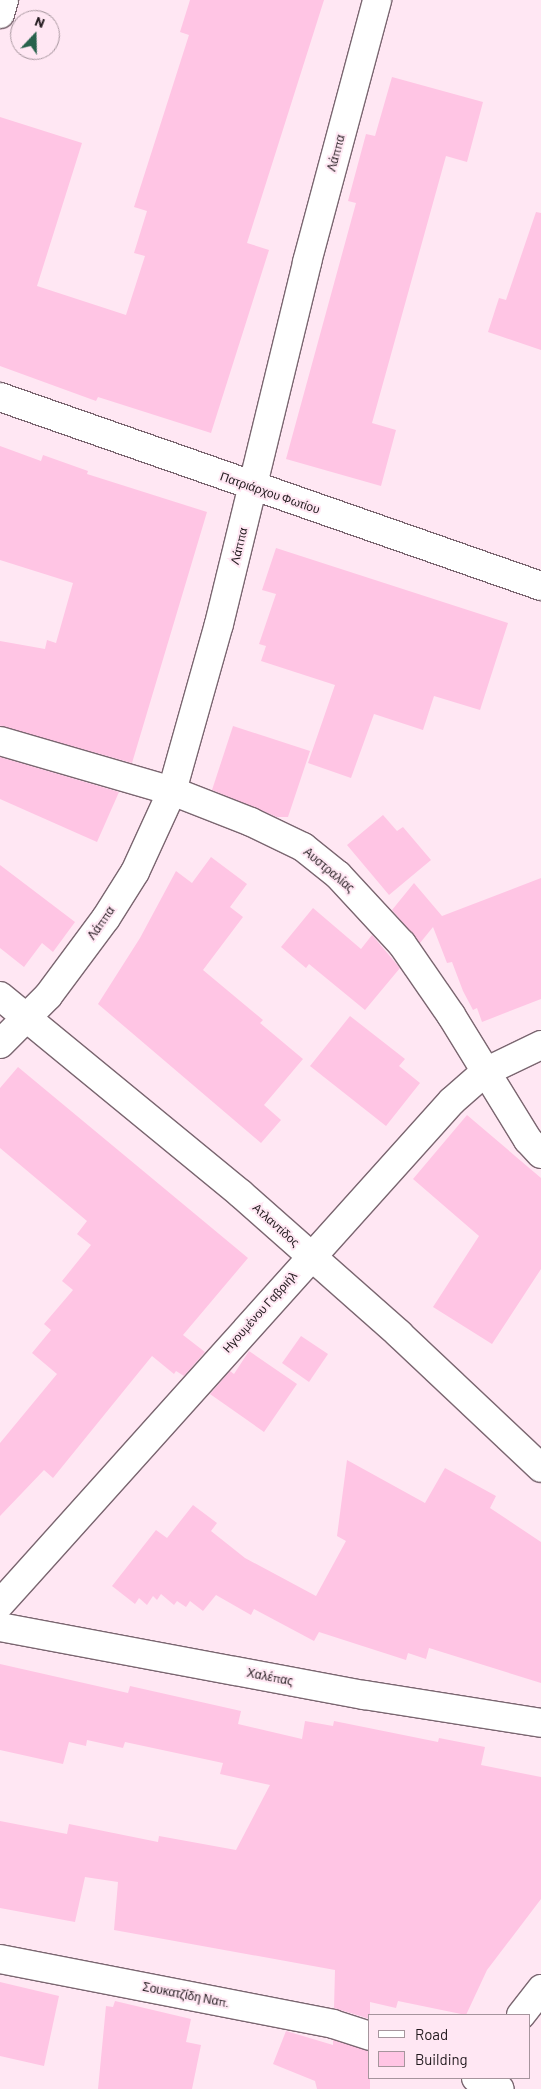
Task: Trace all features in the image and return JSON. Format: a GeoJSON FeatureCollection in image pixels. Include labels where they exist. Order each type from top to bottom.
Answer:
{"type":"FeatureCollection","features":[{"type":"Feature","properties":{"kind":"street"},"geometry":{"type":"LineString","coordinates":[[0,14],[4,0]]}},
{"type":"Feature","properties":{"kind":"street","name":"Λάππα"},"geometry":{"type":"LineString","coordinates":[[0,1044],[27,1018],[74,962],[135,872],[172,791],[253,488],[307,262],[377,0]]}},
{"type":"Feature","properties":{"kind":"street","name":"Πατριάρχου Φωτίου"},"geometry":{"type":"LineString","coordinates":[[0,398],[253,488],[541,586]]}},
{"type":"Feature","properties":{"kind":"street","name":"Αυστραλίας"},"geometry":{"type":"LineString","coordinates":[[0,741],[172,791],[276,832],[303,847],[338,875],[402,944],[451,1015],[485,1072],[541,1154]]}},
{"type":"Feature","properties":{"kind":"street","name":"Ατλαντίδος"},"geometry":{"type":"LineString","coordinates":[[0,996],[241,1194],[541,1468]]}},
{"type":"Feature","properties":{"kind":"street","name":"Ηγουμένου Γαβριήλ"},"geometry":{"type":"LineString","coordinates":[[0,1604],[310,1255],[452,1101],[485,1072],[541,1045]]}},
{"type":"Feature","properties":{"kind":"street","name":"Χαλέπας"},"geometry":{"type":"LineString","coordinates":[[0,1627],[365,1695],[541,1723]]}},
{"type":"Feature","properties":{"kind":"street","name":"Σουκατζίδη Ναπ."},"geometry":{"type":"LineString","coordinates":[[0,1959],[333,2024],[368,2035]]}},
{"type":"Feature","properties":{"kind":"street"},"geometry":{"type":"LineString","coordinates":[[522,2014],[541,1990]]}},
{"type":"Feature","properties":{"kind":"street"},"geometry":{"type":"LineString","coordinates":[[463,2089],[471,2079]]}},
{"type":"Feature","properties":{"kind":"street"},"geometry":{"type":"LineString","coordinates":[[478,2079],[500,2089]]}},
{"type":"Feature","properties":{"kind":"building"},"geometry":{"type":"Polygon","coordinates":[[[190,0],[324,0],[247,243],[269,250],[211,433],[98,397],[96,401],[0,366],[0,117],[82,143],[37,286],[126,315],[145,256],[134,253],[147,211],[134,207],[189,35],[180,32],[190,0]]]}},
{"type":"Feature","properties":{"kind":"building"},"geometry":{"type":"Polygon","coordinates":[[[392,77],[483,102],[467,162],[446,156],[372,423],[396,430],[381,486],[286,459],[356,203],[348,201],[366,134],[375,136],[392,77]]]}},
{"type":"Feature","properties":{"kind":"building"},"geometry":{"type":"Polygon","coordinates":[[[536,212],[541,213],[541,350],[488,332],[499,298],[506,300],[536,212]]]}},
{"type":"Feature","properties":{"kind":"building"},"geometry":{"type":"Polygon","coordinates":[[[0,446],[41,461],[43,455],[88,471],[87,474],[207,512],[132,763],[0,726],[0,641],[45,649],[47,640],[56,643],[73,583],[0,560],[0,446]]]}},
{"type":"Feature","properties":{"kind":"building"},"geometry":{"type":"Polygon","coordinates":[[[276,548],[508,623],[480,710],[434,696],[423,730],[374,714],[351,778],[308,763],[335,685],[261,661],[266,646],[259,644],[276,594],[262,590],[276,548]]]}},
{"type":"Feature","properties":{"kind":"building"},"geometry":{"type":"Polygon","coordinates":[[[233,726],[310,751],[288,817],[277,817],[212,790],[233,726]]]}},
{"type":"Feature","properties":{"kind":"building"},"geometry":{"type":"Polygon","coordinates":[[[0,757],[119,792],[97,842],[0,799],[0,757]]]}},
{"type":"Feature","properties":{"kind":"building"},"geometry":{"type":"Polygon","coordinates":[[[383,815],[397,831],[403,827],[431,860],[389,895],[347,845],[383,815]]]}},
{"type":"Feature","properties":{"kind":"building"},"geometry":{"type":"Polygon","coordinates":[[[211,857],[247,884],[230,907],[243,917],[203,970],[263,1020],[260,1023],[303,1059],[264,1105],[281,1120],[261,1143],[98,1004],[140,938],[176,871],[192,883],[211,857]]]}},
{"type":"Feature","properties":{"kind":"building"},"geometry":{"type":"Polygon","coordinates":[[[0,865],[75,922],[53,952],[42,943],[24,967],[0,948],[0,865]]]}},
{"type":"Feature","properties":{"kind":"building"},"geometry":{"type":"Polygon","coordinates":[[[541,878],[541,999],[482,1022],[477,1008],[473,1010],[463,991],[452,962],[447,963],[433,927],[420,943],[392,910],[414,883],[442,916],[541,878]]]}},
{"type":"Feature","properties":{"kind":"building"},"geometry":{"type":"Polygon","coordinates":[[[313,908],[361,949],[372,935],[400,968],[365,1010],[309,964],[306,968],[281,947],[313,908]]]}},
{"type":"Feature","properties":{"kind":"building"},"geometry":{"type":"Polygon","coordinates":[[[350,1016],[405,1059],[399,1066],[420,1083],[386,1126],[310,1066],[350,1016]]]}},
{"type":"Feature","properties":{"kind":"building"},"geometry":{"type":"Polygon","coordinates":[[[18,1067],[248,1258],[183,1335],[205,1352],[184,1376],[176,1371],[174,1374],[152,1356],[53,1478],[44,1470],[0,1516],[0,1443],[57,1374],[32,1353],[51,1330],[44,1324],[73,1290],[62,1281],[91,1245],[77,1234],[87,1221],[0,1148],[0,1088],[18,1067]]]}},
{"type":"Feature","properties":{"kind":"building"},"geometry":{"type":"Polygon","coordinates":[[[467,1115],[541,1178],[541,1269],[492,1344],[433,1307],[479,1236],[413,1179],[467,1115]]]}},
{"type":"Feature","properties":{"kind":"building"},"geometry":{"type":"Polygon","coordinates":[[[301,1336],[328,1354],[309,1382],[282,1363],[301,1336]]]}},
{"type":"Feature","properties":{"kind":"building"},"geometry":{"type":"Polygon","coordinates":[[[249,1351],[297,1384],[264,1432],[210,1394],[230,1371],[234,1374],[249,1351]]]}},
{"type":"Feature","properties":{"kind":"building"},"geometry":{"type":"Polygon","coordinates":[[[347,1460],[425,1503],[445,1468],[496,1496],[490,1508],[541,1542],[541,1683],[429,1648],[426,1659],[408,1653],[406,1660],[319,1632],[314,1641],[254,1609],[251,1615],[216,1595],[203,1611],[190,1601],[186,1607],[177,1601],[174,1605],[161,1594],[157,1600],[153,1596],[147,1605],[139,1598],[135,1604],[112,1586],[156,1530],[167,1538],[193,1505],[217,1523],[211,1531],[245,1558],[316,1596],[346,1541],[337,1536],[347,1460]]]}},
{"type":"Feature","properties":{"kind":"building"},"geometry":{"type":"Polygon","coordinates":[[[0,1664],[128,1693],[130,1686],[241,1711],[238,1724],[302,1739],[305,1721],[333,1726],[334,1721],[438,1742],[439,1738],[485,1747],[481,1765],[541,1777],[541,1899],[487,1970],[466,2014],[398,2001],[396,2008],[370,2002],[368,2018],[334,2008],[335,1970],[114,1930],[118,1882],[85,1877],[75,1922],[0,1908],[0,1821],[67,1834],[69,1824],[158,1842],[159,1836],[236,1850],[270,1785],[220,1774],[223,1763],[125,1742],[123,1748],[87,1740],[86,1746],[69,1742],[63,1764],[0,1750],[0,1664]]]}},
{"type":"Feature","properties":{"kind":"building"},"geometry":{"type":"Polygon","coordinates":[[[0,1982],[59,1996],[44,2066],[0,2056],[0,1982]]]}},
{"type":"Feature","properties":{"kind":"building"},"geometry":{"type":"Polygon","coordinates":[[[115,2001],[191,2019],[186,2042],[201,2045],[192,2089],[98,2089],[106,2006],[113,2007],[115,2001]]]}},
{"type":"Feature","properties":{"kind":"building"},"geometry":{"type":"Polygon","coordinates":[[[286,2031],[333,2045],[333,2040],[368,2050],[370,2089],[317,2089],[315,2081],[273,2064],[286,2031]]]}}]}
